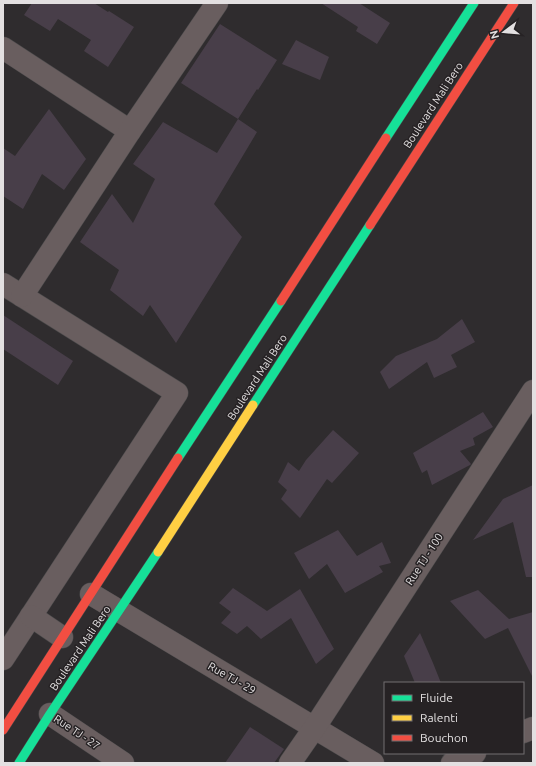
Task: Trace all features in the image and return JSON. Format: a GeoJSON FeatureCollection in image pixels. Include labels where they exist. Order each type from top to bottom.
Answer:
{"type":"FeatureCollection","features":[{"type":"Feature","properties":{"kind":"main road","name":"Boulevard Mali Bero"},"geometry":{"type":"LineString","coordinates":[[3,730],[474,3]]}},
{"type":"Feature","properties":{"kind":"main road","name":"Boulevard Mali Bero"},"geometry":{"type":"LineString","coordinates":[[20,763],[50,714],[119,612],[514,3]]}},
{"type":"Feature","properties":{"kind":"street"},"geometry":{"type":"LineString","coordinates":[[22,296],[130,131],[217,3]]}},
{"type":"Feature","properties":{"kind":"street"},"geometry":{"type":"LineString","coordinates":[[3,48],[130,131]]}},
{"type":"Feature","properties":{"kind":"street"},"geometry":{"type":"LineString","coordinates":[[3,284],[177,393],[3,659]]}},
{"type":"Feature","properties":{"kind":"street","name":"Rue TJ - 100"},"geometry":{"type":"LineString","coordinates":[[315,727],[533,391]]}},
{"type":"Feature","properties":{"kind":"street","name":"Rue TJ - 29"},"geometry":{"type":"LineString","coordinates":[[91,594],[373,763]]}},
{"type":"Feature","properties":{"kind":"street"},"geometry":{"type":"LineString","coordinates":[[31,616],[62,637]]}},
{"type":"Feature","properties":{"kind":"street","name":"Rue TJ - 27"},"geometry":{"type":"LineString","coordinates":[[50,714],[123,763]]}},
{"type":"Feature","properties":{"kind":"street"},"geometry":{"type":"LineString","coordinates":[[290,763],[315,727]]}},
{"type":"Feature","properties":{"kind":"street"},"geometry":{"type":"LineString","coordinates":[[452,763],[473,754]]}},
{"type":"Feature","properties":{"kind":"building"},"geometry":{"type":"Polygon","coordinates":[[[32,3],[94,3],[134,27],[108,67],[84,51],[91,40],[58,19],[50,31],[24,15],[32,3]]]}},
{"type":"Feature","properties":{"kind":"building"},"geometry":{"type":"Polygon","coordinates":[[[321,3],[359,3],[390,23],[377,44],[356,31],[358,27],[321,3]]]}},
{"type":"Feature","properties":{"kind":"building"},"geometry":{"type":"Polygon","coordinates":[[[220,24],[277,60],[238,119],[181,83],[220,24]]]}},
{"type":"Feature","properties":{"kind":"building"},"geometry":{"type":"Polygon","coordinates":[[[296,40],[329,57],[320,80],[282,64],[296,40]]]}},
{"type":"Feature","properties":{"kind":"building"},"geometry":{"type":"Polygon","coordinates":[[[49,109],[86,159],[64,190],[42,174],[23,209],[3,196],[3,148],[15,156],[49,109]]]}},
{"type":"Feature","properties":{"kind":"building"},"geometry":{"type":"Polygon","coordinates":[[[238,119],[257,132],[214,204],[242,237],[176,343],[150,305],[143,316],[110,290],[119,270],[80,242],[112,194],[133,223],[155,179],[133,164],[163,122],[217,153],[238,119]]]}},
{"type":"Feature","properties":{"kind":"building"},"geometry":{"type":"Polygon","coordinates":[[[3,315],[73,361],[58,385],[3,349],[3,315]]]}},
{"type":"Feature","properties":{"kind":"building"},"geometry":{"type":"Polygon","coordinates":[[[462,319],[475,342],[451,355],[457,367],[434,378],[427,362],[389,389],[380,372],[396,356],[437,339],[462,319]]]}},
{"type":"Feature","properties":{"kind":"building"},"geometry":{"type":"Polygon","coordinates":[[[483,412],[493,427],[473,438],[475,445],[460,451],[471,464],[432,485],[427,470],[422,473],[413,453],[483,412]]]}},
{"type":"Feature","properties":{"kind":"building"},"geometry":{"type":"Polygon","coordinates":[[[333,430],[359,453],[332,483],[327,479],[300,518],[281,499],[287,490],[278,482],[288,462],[299,471],[306,460],[333,430]]]}},
{"type":"Feature","properties":{"kind":"building"},"geometry":{"type":"Polygon","coordinates":[[[533,485],[533,577],[526,577],[513,522],[473,540],[503,499],[533,485]]]}},
{"type":"Feature","properties":{"kind":"building"},"geometry":{"type":"Polygon","coordinates":[[[338,530],[357,556],[382,542],[391,563],[379,566],[383,572],[345,593],[327,564],[309,579],[294,553],[338,530]]]}},
{"type":"Feature","properties":{"kind":"building"},"geometry":{"type":"Polygon","coordinates":[[[233,588],[267,611],[300,589],[334,649],[316,664],[291,618],[261,639],[247,626],[237,634],[221,623],[231,612],[219,603],[233,588]]]}},
{"type":"Feature","properties":{"kind":"building"},"geometry":{"type":"Polygon","coordinates":[[[478,590],[509,619],[533,612],[533,678],[508,628],[485,639],[450,601],[478,590]]]}},
{"type":"Feature","properties":{"kind":"building"},"geometry":{"type":"Polygon","coordinates":[[[420,633],[441,682],[415,682],[404,656],[420,633]]]}},
{"type":"Feature","properties":{"kind":"building"},"geometry":{"type":"Polygon","coordinates":[[[250,727],[284,749],[274,763],[225,763],[250,727]]]}},
{"type":"Feature","properties":{"kind":"traffic: fast"},"geometry":{"type":"LineString","coordinates":[[386,138],[474,3]]}},
{"type":"Feature","properties":{"kind":"traffic: fast"},"geometry":{"type":"LineString","coordinates":[[253,405],[370,225]]}},
{"type":"Feature","properties":{"kind":"traffic: fast"},"geometry":{"type":"LineString","coordinates":[[178,458],[281,301]]}},
{"type":"Feature","properties":{"kind":"traffic: fast"},"geometry":{"type":"LineString","coordinates":[[19,763],[158,552]]}},
{"type":"Feature","properties":{"kind":"traffic: slow"},"geometry":{"type":"LineString","coordinates":[[158,552],[253,405]]}},
{"type":"Feature","properties":{"kind":"traffic: jam"},"geometry":{"type":"LineString","coordinates":[[370,225],[514,3]]}},
{"type":"Feature","properties":{"kind":"traffic: jam"},"geometry":{"type":"LineString","coordinates":[[281,301],[386,138]]}},
{"type":"Feature","properties":{"kind":"traffic: jam"},"geometry":{"type":"LineString","coordinates":[[3,730],[178,458]]}}]}
